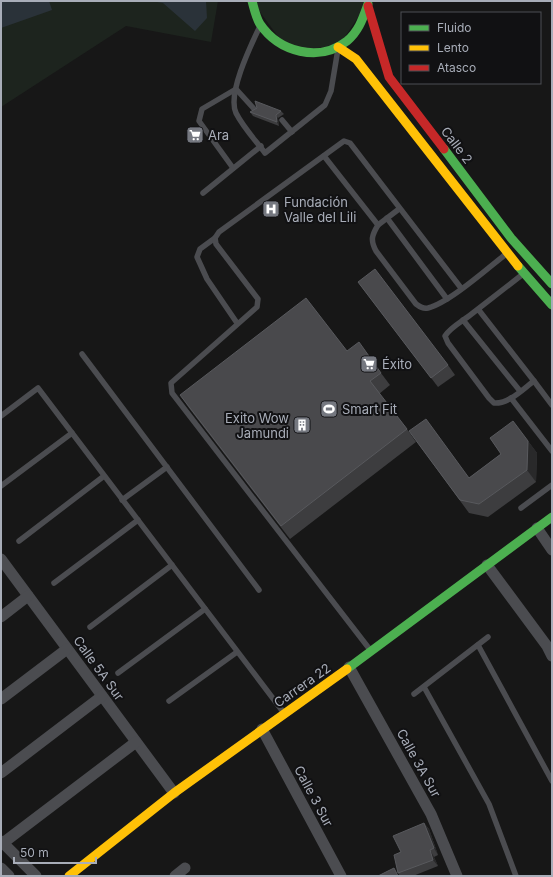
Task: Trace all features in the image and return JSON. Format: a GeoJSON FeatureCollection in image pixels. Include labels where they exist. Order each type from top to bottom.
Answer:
{"type":"FeatureCollection","features":[{"type":"Feature","properties":{"kind":"main road"},"geometry":{"type":"LineString","coordinates":[[252,1],[260,26],[272,39],[287,49],[304,53],[321,53],[338,47],[352,37],[359,27],[368,4]]}},
{"type":"Feature","properties":{"kind":"main road","name":"Calle 2"},"geometry":{"type":"LineString","coordinates":[[368,4],[389,77],[511,238],[552,284]]}},
{"type":"Feature","properties":{"kind":"main road","name":"Calle 2"},"geometry":{"type":"LineString","coordinates":[[338,47],[356,59],[507,253],[552,305]]}},
{"type":"Feature","properties":{"kind":"main road","name":"Carrera 22"},"geometry":{"type":"LineString","coordinates":[[69,876],[174,794],[262,729],[371,652],[552,517]]}},
{"type":"Feature","properties":{"kind":"street"},"geometry":{"type":"LineString","coordinates":[[537,528],[552,550]]}},
{"type":"Feature","properties":{"kind":"street","name":"Calle 5A Sur"},"geometry":{"type":"LineString","coordinates":[[1,559],[174,794]]}},
{"type":"Feature","properties":{"kind":"street"},"geometry":{"type":"LineString","coordinates":[[487,565],[547,646],[552,656]]}},
{"type":"Feature","properties":{"kind":"street"},"geometry":{"type":"LineString","coordinates":[[1,617],[28,596]]}},
{"type":"Feature","properties":{"kind":"street"},"geometry":{"type":"LineString","coordinates":[[1,699],[67,649]]}},
{"type":"Feature","properties":{"kind":"street","name":"Calle 3A Sur"},"geometry":{"type":"LineString","coordinates":[[349,668],[431,814],[457,876]]}},
{"type":"Feature","properties":{"kind":"street"},"geometry":{"type":"LineString","coordinates":[[1,773],[102,696]]}},
{"type":"Feature","properties":{"kind":"street","name":"Calle 3 Sur"},"geometry":{"type":"LineString","coordinates":[[262,729],[341,876]]}},
{"type":"Feature","properties":{"kind":"street"},"geometry":{"type":"LineString","coordinates":[[36,876],[2,842],[136,742]]}},
{"type":"Feature","properties":{"kind":"street"},"geometry":{"type":"LineString","coordinates":[[1,868],[9,876]]}},
{"type":"Feature","properties":{"kind":"street"},"geometry":{"type":"LineString","coordinates":[[175,876],[185,868]]}},
{"type":"Feature","properties":{"kind":"lane"},"geometry":{"type":"LineString","coordinates":[[260,26],[249,50],[234,99],[236,113],[266,153],[325,105],[331,91],[338,47]]}},
{"type":"Feature","properties":{"kind":"lane"},"geometry":{"type":"LineString","coordinates":[[236,89],[255,110]]}},
{"type":"Feature","properties":{"kind":"lane"},"geometry":{"type":"LineString","coordinates":[[233,168],[199,121],[202,109],[236,89]]}},
{"type":"Feature","properties":{"kind":"lane"},"geometry":{"type":"LineString","coordinates":[[282,120],[292,132]]}},
{"type":"Feature","properties":{"kind":"lane"},"geometry":{"type":"LineString","coordinates":[[237,323],[207,279],[197,257],[203,246],[215,238],[219,232],[344,141],[350,143],[399,209],[461,288]]}},
{"type":"Feature","properties":{"kind":"lane"},"geometry":{"type":"LineString","coordinates":[[203,193],[261,146]]}},
{"type":"Feature","properties":{"kind":"lane"},"geometry":{"type":"LineString","coordinates":[[324,156],[378,225]]}},
{"type":"Feature","properties":{"kind":"lane"},"geometry":{"type":"LineString","coordinates":[[399,209],[378,225],[372,235],[371,243],[416,304],[422,308],[428,308],[447,299],[507,253]]}},
{"type":"Feature","properties":{"kind":"lane"},"geometry":{"type":"LineString","coordinates":[[387,218],[447,299]]}},
{"type":"Feature","properties":{"kind":"lane"},"geometry":{"type":"LineString","coordinates":[[215,238],[216,244],[258,299],[257,307],[171,382],[172,392],[371,652]]}},
{"type":"Feature","properties":{"kind":"lane"},"geometry":{"type":"LineString","coordinates":[[524,274],[463,320],[445,336],[448,343],[494,403],[499,403],[512,398],[534,381]]}},
{"type":"Feature","properties":{"kind":"lane"},"geometry":{"type":"LineString","coordinates":[[478,309],[552,404]]}},
{"type":"Feature","properties":{"kind":"lane"},"geometry":{"type":"LineString","coordinates":[[463,320],[520,391]]}},
{"type":"Feature","properties":{"kind":"lane"},"geometry":{"type":"LineString","coordinates":[[82,354],[259,590]]}},
{"type":"Feature","properties":{"kind":"lane"},"geometry":{"type":"LineString","coordinates":[[1,416],[38,388],[284,714]]}},
{"type":"Feature","properties":{"kind":"lane"},"geometry":{"type":"LineString","coordinates":[[512,398],[552,451]]}},
{"type":"Feature","properties":{"kind":"lane"},"geometry":{"type":"LineString","coordinates":[[1,486],[72,433]]}},
{"type":"Feature","properties":{"kind":"lane"},"geometry":{"type":"LineString","coordinates":[[122,500],[167,467]]}},
{"type":"Feature","properties":{"kind":"lane"},"geometry":{"type":"LineString","coordinates":[[19,541],[104,476]]}},
{"type":"Feature","properties":{"kind":"lane"},"geometry":{"type":"LineString","coordinates":[[521,508],[552,485]]}},
{"type":"Feature","properties":{"kind":"lane"},"geometry":{"type":"LineString","coordinates":[[54,583],[138,520]]}},
{"type":"Feature","properties":{"kind":"lane"},"geometry":{"type":"LineString","coordinates":[[90,627],[172,565]]}},
{"type":"Feature","properties":{"kind":"lane"},"geometry":{"type":"LineString","coordinates":[[118,673],[205,609]]}},
{"type":"Feature","properties":{"kind":"lane"},"geometry":{"type":"LineString","coordinates":[[414,694],[488,637]]}},
{"type":"Feature","properties":{"kind":"lane"},"geometry":{"type":"LineString","coordinates":[[478,645],[552,781]]}},
{"type":"Feature","properties":{"kind":"lane"},"geometry":{"type":"LineString","coordinates":[[169,701],[237,652]]}},
{"type":"Feature","properties":{"kind":"lane"},"geometry":{"type":"LineString","coordinates":[[424,687],[489,804],[516,876]]}},
{"type":"Feature","properties":{"kind":"shaded area"},"geometry":{"type":"Polygon","coordinates":[[[1,1],[218,1],[211,42],[126,26],[1,107],[1,1]]]}},
{"type":"Feature","properties":{"kind":"shaded area"},"geometry":{"type":"Polygon","coordinates":[[[1,1],[49,1],[52,10],[1,28],[1,1]]]}},
{"type":"Feature","properties":{"kind":"shaded area"},"geometry":{"type":"Polygon","coordinates":[[[151,1],[206,1],[207,18],[195,31],[163,3],[151,1]]]}},
{"type":"Feature","properties":{"kind":"shaded area"},"geometry":{"type":"Polygon","coordinates":[[[252,1],[369,1],[338,47],[287,49],[252,1]]]}},
{"type":"Feature","properties":{"kind":"building"},"geometry":{"type":"Polygon","coordinates":[[[255,101],[281,111],[276,115],[277,122],[250,112],[257,108],[255,101]]]}},
{"type":"Feature","properties":{"kind":"building"},"geometry":{"type":"Polygon","coordinates":[[[375,269],[448,365],[431,378],[358,282],[375,269]]]}},
{"type":"Feature","properties":{"kind":"building","name":"Exito Wow Jamundi"},"geometry":{"type":"Polygon","coordinates":[[[306,298],[347,351],[359,342],[381,373],[370,381],[407,429],[281,526],[180,395],[306,298]]]}},
{"type":"Feature","properties":{"kind":"building"},"geometry":{"type":"Polygon","coordinates":[[[426,419],[469,478],[501,454],[490,438],[513,421],[528,441],[527,470],[479,504],[460,500],[409,431],[426,419]]]}},
{"type":"Feature","properties":{"kind":"building"},"geometry":{"type":"Polygon","coordinates":[[[424,823],[434,848],[430,850],[433,860],[398,873],[394,855],[401,852],[393,836],[424,823]]]}},
{"type":"Feature","properties":{"kind":"building"},"geometry":{"type":"Polygon","coordinates":[[[394,868],[398,876],[378,876],[394,868]]]}},
{"type":"Feature","properties":{"kind":"traffic: fast"},"geometry":{"type":"LineString","coordinates":[[252,1],[259,22],[268,34],[278,42],[288,47],[312,53],[324,52],[336,48],[347,41],[358,29],[368,4]]}},
{"type":"Feature","properties":{"kind":"traffic: fast"},"geometry":{"type":"LineString","coordinates":[[444,149],[511,238],[552,284]]}},
{"type":"Feature","properties":{"kind":"traffic: fast"},"geometry":{"type":"LineString","coordinates":[[518,266],[552,305]]}},
{"type":"Feature","properties":{"kind":"traffic: fast"},"geometry":{"type":"LineString","coordinates":[[347,669],[552,517]]}},
{"type":"Feature","properties":{"kind":"traffic: slow"},"geometry":{"type":"LineString","coordinates":[[338,47],[356,59],[518,266]]}},
{"type":"Feature","properties":{"kind":"traffic: slow"},"geometry":{"type":"LineString","coordinates":[[69,876],[174,793],[347,669]]}},
{"type":"Feature","properties":{"kind":"traffic: jam"},"geometry":{"type":"LineString","coordinates":[[368,6],[389,77],[444,149]]}},
{"type":"Feature","properties":{"kind":"place","name":"Ara"},"geometry":{"type":"Point","coordinates":[195,135]}},
{"type":"Feature","properties":{"kind":"place","name":"Fundación Valle del Lili"},"geometry":{"type":"Point","coordinates":[271,209]}},
{"type":"Feature","properties":{"kind":"place","name":"Éxito"},"geometry":{"type":"Point","coordinates":[369,364]}},
{"type":"Feature","properties":{"kind":"place","name":"Smart Fit"},"geometry":{"type":"Point","coordinates":[329,409]}},
{"type":"Feature","properties":{"kind":"place","name":"Exito Wow Jamundi"},"geometry":{"type":"Point","coordinates":[302,425]}}]}
